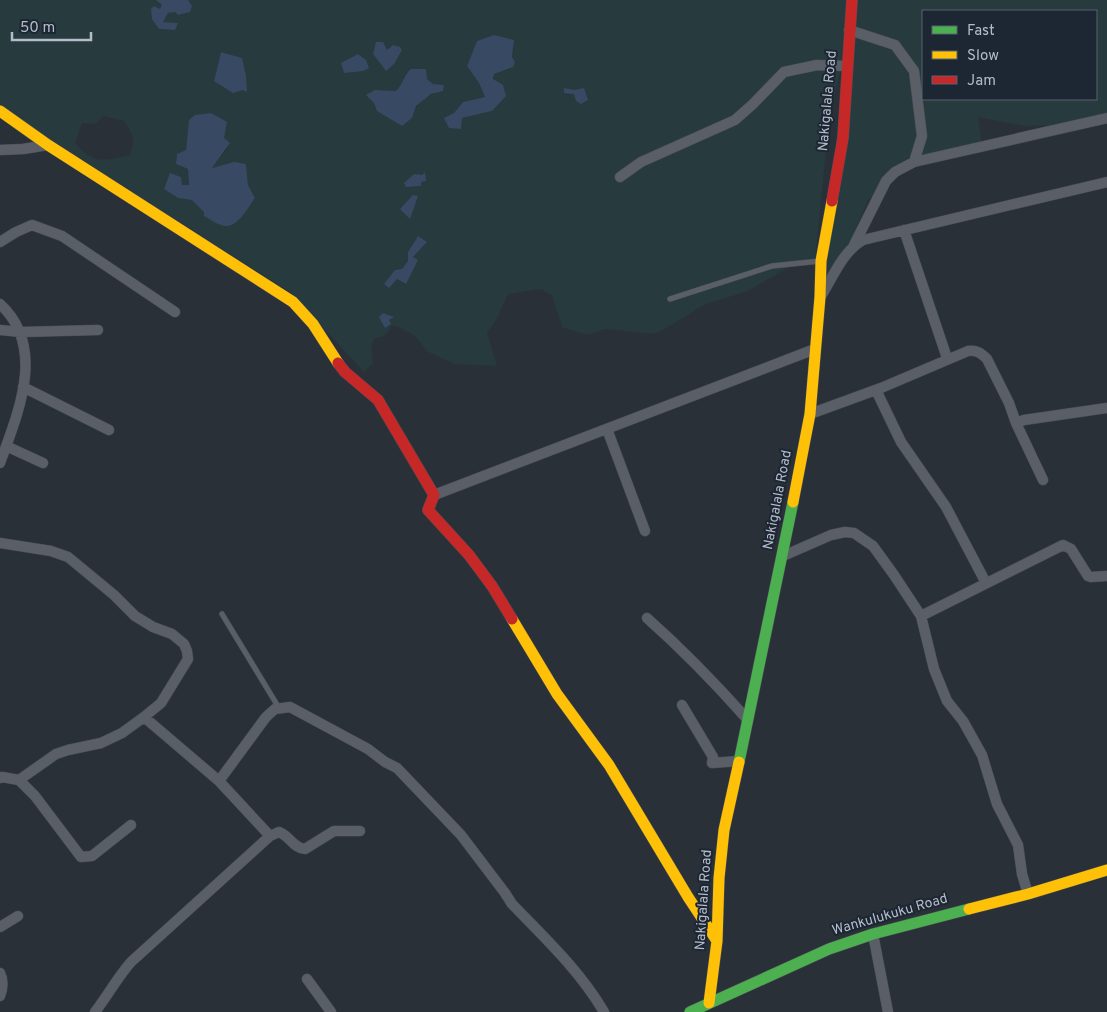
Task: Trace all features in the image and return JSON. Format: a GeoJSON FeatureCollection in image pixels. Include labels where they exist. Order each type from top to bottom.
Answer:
{"type":"FeatureCollection","features":[{"type":"Feature","properties":{"kind":"street","name":"Nakigalala Road"},"geometry":{"type":"LineString","coordinates":[[709,1002],[717,940],[721,851],[747,719],[783,556],[810,414],[820,296],[821,261],[842,138],[852,0]]}},
{"type":"Feature","properties":{"kind":"street"},"geometry":{"type":"LineString","coordinates":[[849,30],[895,45],[914,71],[922,136],[914,162]]}},
{"type":"Feature","properties":{"kind":"street"},"geometry":{"type":"LineString","coordinates":[[620,177],[641,162],[735,120],[784,72],[817,65],[846,66]]}},
{"type":"Feature","properties":{"kind":"street"},"geometry":{"type":"LineString","coordinates":[[0,111],[48,145],[293,302],[313,324],[329,351],[345,372],[378,400],[434,495]]}},
{"type":"Feature","properties":{"kind":"street"},"geometry":{"type":"LineString","coordinates":[[820,296],[854,245],[886,181],[895,172],[914,162],[1107,118]]}},
{"type":"Feature","properties":{"kind":"street"},"geometry":{"type":"LineString","coordinates":[[0,150],[48,145]]}},
{"type":"Feature","properties":{"kind":"street"},"geometry":{"type":"LineString","coordinates":[[854,245],[863,240],[1107,182]]}},
{"type":"Feature","properties":{"kind":"street"},"geometry":{"type":"LineString","coordinates":[[0,242],[32,224],[62,236],[175,312]]}},
{"type":"Feature","properties":{"kind":"street"},"geometry":{"type":"LineString","coordinates":[[904,230],[947,358]]}},
{"type":"Feature","properties":{"kind":"street"},"geometry":{"type":"LineString","coordinates":[[0,304],[5,308],[21,332],[26,370],[19,413],[0,463]]}},
{"type":"Feature","properties":{"kind":"street"},"geometry":{"type":"LineString","coordinates":[[0,330],[21,332],[98,330]]}},
{"type":"Feature","properties":{"kind":"street"},"geometry":{"type":"LineString","coordinates":[[717,940],[688,897],[609,765],[557,694],[492,586],[469,555],[428,510],[434,495],[815,349]]}},
{"type":"Feature","properties":{"kind":"street"},"geometry":{"type":"LineString","coordinates":[[810,414],[876,390],[947,358],[975,350],[987,360],[999,382],[1043,480]]}},
{"type":"Feature","properties":{"kind":"street"},"geometry":{"type":"LineString","coordinates":[[23,387],[109,430]]}},
{"type":"Feature","properties":{"kind":"street"},"geometry":{"type":"LineString","coordinates":[[876,390],[901,442],[946,508],[986,583]]}},
{"type":"Feature","properties":{"kind":"street"},"geometry":{"type":"LineString","coordinates":[[1016,423],[1024,420],[1107,408]]}},
{"type":"Feature","properties":{"kind":"street"},"geometry":{"type":"LineString","coordinates":[[607,428],[645,531]]}},
{"type":"Feature","properties":{"kind":"street"},"geometry":{"type":"LineString","coordinates":[[6,446],[43,463]]}},
{"type":"Feature","properties":{"kind":"street"},"geometry":{"type":"LineString","coordinates":[[783,556],[831,535],[845,532],[854,533],[873,546],[880,555],[921,616],[940,686],[982,755],[997,804],[1018,845],[1022,874],[1028,894]]}},
{"type":"Feature","properties":{"kind":"street"},"geometry":{"type":"LineString","coordinates":[[0,542],[51,551],[68,557],[114,595],[135,616],[153,627],[172,634],[184,644],[188,651],[188,659],[161,703],[144,717],[122,733],[101,743],[56,754],[19,780]]}},
{"type":"Feature","properties":{"kind":"street"},"geometry":{"type":"LineString","coordinates":[[921,616],[1063,545],[1071,549],[1088,576],[1107,576]]}},
{"type":"Feature","properties":{"kind":"street"},"geometry":{"type":"LineString","coordinates":[[647,618],[707,674],[747,719]]}},
{"type":"Feature","properties":{"kind":"street"},"geometry":{"type":"LineString","coordinates":[[682,705],[713,757],[712,763],[739,761]]}},
{"type":"Feature","properties":{"kind":"street"},"geometry":{"type":"LineString","coordinates":[[219,781],[266,717],[275,709],[290,707],[368,749],[385,762],[397,768],[461,835],[512,904],[578,974],[604,1012]]}},
{"type":"Feature","properties":{"kind":"street"},"geometry":{"type":"LineString","coordinates":[[144,717],[219,781],[270,836]]}},
{"type":"Feature","properties":{"kind":"street"},"geometry":{"type":"LineString","coordinates":[[0,778],[19,780],[35,796],[81,857],[92,856],[132,825]]}},
{"type":"Feature","properties":{"kind":"street"},"geometry":{"type":"LineString","coordinates":[[96,1012],[112,991],[116,979],[130,962],[270,836],[279,832],[284,834],[297,847],[305,849],[334,831],[360,831]]}},
{"type":"Feature","properties":{"kind":"street","name":"Wankulukuku Road"},"geometry":{"type":"LineString","coordinates":[[690,1012],[829,949],[873,934],[1028,894],[1107,870]]}},
{"type":"Feature","properties":{"kind":"street"},"geometry":{"type":"LineString","coordinates":[[0,926],[18,916]]}},
{"type":"Feature","properties":{"kind":"street"},"geometry":{"type":"LineString","coordinates":[[873,934],[888,1012]]}},
{"type":"Feature","properties":{"kind":"street"},"geometry":{"type":"LineString","coordinates":[[0,974],[3,988],[0,996]]}},
{"type":"Feature","properties":{"kind":"street"},"geometry":{"type":"LineString","coordinates":[[307,979],[331,1012]]}},
{"type":"Feature","properties":{"kind":"lane"},"geometry":{"type":"LineString","coordinates":[[670,300],[772,266],[821,261]]}},
{"type":"Feature","properties":{"kind":"lane"},"geometry":{"type":"LineString","coordinates":[[222,614],[279,709]]}},
{"type":"Feature","properties":{"kind":"green space"},"geometry":{"type":"Polygon","coordinates":[[[0,0],[156,0],[163,5],[160,9],[159,29],[175,30],[178,24],[162,22],[168,13],[192,6],[188,0],[1107,0],[1107,113],[1072,125],[1025,126],[978,117],[983,151],[910,168],[868,200],[847,249],[828,276],[824,277],[831,188],[848,38],[829,120],[815,261],[792,265],[748,291],[706,304],[656,334],[605,329],[587,335],[562,327],[552,295],[541,289],[508,294],[496,320],[487,333],[497,366],[455,364],[428,352],[415,336],[392,325],[385,335],[374,338],[371,347],[373,363],[364,372],[290,292],[0,108],[0,0]],[[484,39],[477,41],[467,66],[479,83],[485,97],[463,102],[454,113],[445,118],[462,118],[492,111],[494,74],[512,57],[514,48],[484,39]],[[387,50],[373,54],[386,71],[387,50]],[[221,52],[214,81],[242,58],[221,52]],[[407,72],[403,84],[396,91],[375,90],[374,103],[377,111],[412,118],[420,103],[427,97],[443,91],[444,85],[433,84],[427,79],[407,72]],[[103,116],[95,124],[82,123],[75,143],[82,150],[100,160],[130,155],[134,139],[125,121],[103,116]],[[189,120],[186,150],[177,154],[176,164],[188,169],[189,185],[182,185],[181,177],[178,198],[192,200],[205,212],[232,225],[255,198],[248,185],[246,164],[228,164],[211,169],[228,148],[189,120]],[[418,236],[408,252],[408,261],[397,279],[405,284],[418,261],[412,257],[427,242],[418,236]]]}},
{"type":"Feature","properties":{"kind":"water"},"geometry":{"type":"Polygon","coordinates":[[[156,0],[188,0],[192,6],[190,12],[178,15],[175,12],[168,13],[163,22],[178,23],[175,30],[159,29],[152,19],[151,9],[154,6],[160,9],[162,5],[156,0]]]}},
{"type":"Feature","properties":{"kind":"water"},"geometry":{"type":"Polygon","coordinates":[[[494,35],[514,40],[512,57],[515,62],[513,67],[494,74],[493,79],[503,85],[506,96],[492,111],[462,118],[461,129],[449,128],[444,118],[454,113],[463,102],[485,97],[479,83],[467,66],[477,41],[494,35]]]}},
{"type":"Feature","properties":{"kind":"water"},"geometry":{"type":"Polygon","coordinates":[[[376,42],[383,42],[387,50],[393,45],[400,47],[402,50],[394,64],[386,71],[373,54],[376,42]]]}},
{"type":"Feature","properties":{"kind":"water"},"geometry":{"type":"Polygon","coordinates":[[[221,52],[242,58],[247,92],[243,90],[233,93],[214,81],[221,52]]]}},
{"type":"Feature","properties":{"kind":"water"},"geometry":{"type":"Polygon","coordinates":[[[358,54],[366,60],[369,68],[363,71],[344,73],[341,63],[358,54]]]}},
{"type":"Feature","properties":{"kind":"water"},"geometry":{"type":"Polygon","coordinates":[[[411,69],[426,69],[427,79],[433,84],[444,85],[443,91],[431,94],[416,106],[412,118],[402,126],[377,111],[374,103],[366,95],[375,90],[396,91],[411,69]]]}},
{"type":"Feature","properties":{"kind":"water"},"geometry":{"type":"Polygon","coordinates":[[[564,88],[574,90],[584,88],[588,100],[581,104],[576,101],[574,94],[564,93],[564,88]]]}},
{"type":"Feature","properties":{"kind":"water"},"geometry":{"type":"Polygon","coordinates":[[[211,113],[227,122],[224,138],[230,143],[212,168],[234,162],[246,164],[248,185],[255,198],[239,220],[226,226],[204,216],[204,212],[192,200],[178,198],[164,189],[170,173],[181,177],[182,185],[189,185],[188,169],[176,164],[177,154],[186,150],[189,120],[195,115],[211,113]]]}},
{"type":"Feature","properties":{"kind":"water"},"geometry":{"type":"Polygon","coordinates":[[[425,172],[426,181],[421,182],[421,186],[406,187],[404,183],[414,174],[422,175],[425,172]]]}},
{"type":"Feature","properties":{"kind":"water"},"geometry":{"type":"Polygon","coordinates":[[[413,195],[418,196],[410,219],[400,209],[413,195]]]}},
{"type":"Feature","properties":{"kind":"water"},"geometry":{"type":"Polygon","coordinates":[[[418,236],[427,242],[413,257],[418,260],[406,284],[397,279],[389,288],[384,284],[395,270],[402,269],[408,261],[408,252],[418,236]]]}},
{"type":"Feature","properties":{"kind":"water"},"geometry":{"type":"Polygon","coordinates":[[[383,313],[394,317],[389,320],[391,324],[385,328],[379,317],[383,313]]]}},
{"type":"Feature","properties":{"kind":"traffic: fast"},"geometry":{"type":"LineString","coordinates":[[739,762],[793,502]]}},
{"type":"Feature","properties":{"kind":"traffic: fast"},"geometry":{"type":"LineString","coordinates":[[690,1012],[829,949],[873,934],[969,909]]}},
{"type":"Feature","properties":{"kind":"traffic: slow"},"geometry":{"type":"LineString","coordinates":[[0,111],[48,145],[293,302],[313,324],[338,363]]}},
{"type":"Feature","properties":{"kind":"traffic: slow"},"geometry":{"type":"LineString","coordinates":[[793,502],[810,414],[820,297],[821,261],[832,201]]}},
{"type":"Feature","properties":{"kind":"traffic: slow"},"geometry":{"type":"LineString","coordinates":[[512,619],[557,694],[609,765],[688,897],[717,941]]}},
{"type":"Feature","properties":{"kind":"traffic: slow"},"geometry":{"type":"LineString","coordinates":[[709,1003],[717,941],[719,878],[724,830],[739,762]]}},
{"type":"Feature","properties":{"kind":"traffic: slow"},"geometry":{"type":"LineString","coordinates":[[969,909],[1028,894],[1107,870]]}},
{"type":"Feature","properties":{"kind":"traffic: jam"},"geometry":{"type":"LineString","coordinates":[[832,201],[843,138],[852,0]]}},
{"type":"Feature","properties":{"kind":"traffic: jam"},"geometry":{"type":"LineString","coordinates":[[338,363],[345,372],[378,400],[434,495],[428,510],[469,555],[492,586],[512,619]]}}]}
